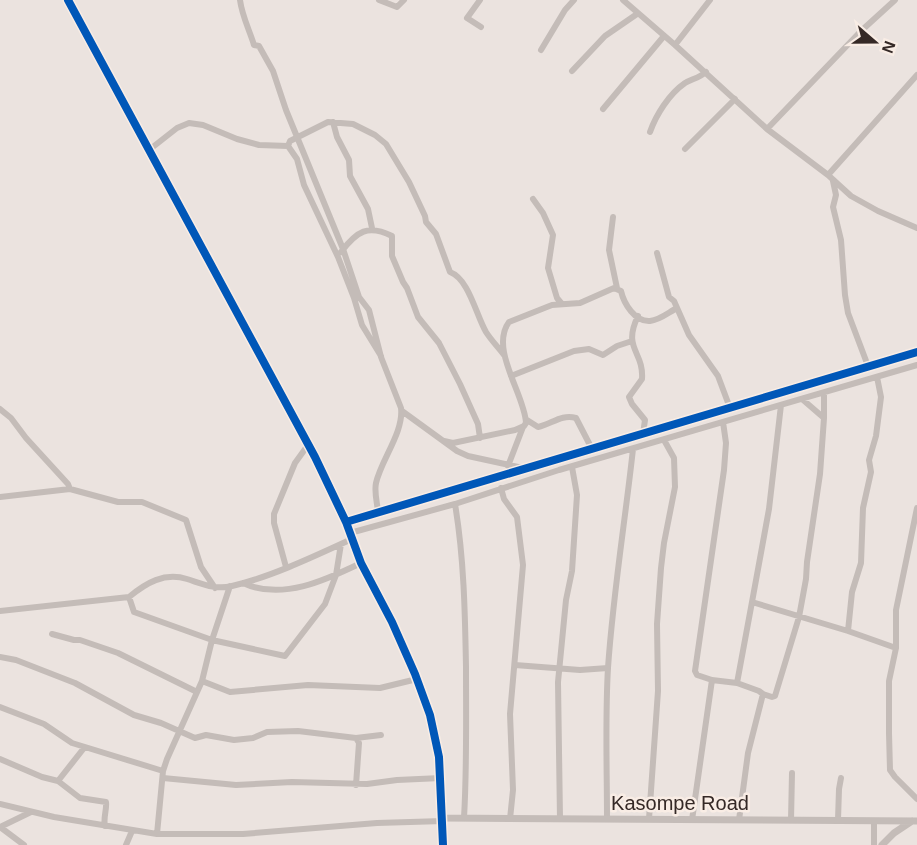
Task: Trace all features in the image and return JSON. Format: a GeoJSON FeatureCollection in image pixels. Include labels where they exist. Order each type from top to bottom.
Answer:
{"type":"FeatureCollection","features":[{"type":"Feature","properties":{"kind":"street"},"geometry":{"type":"LineString","coordinates":[[68,0],[308,445],[346,522],[361,563],[392,622],[430,715],[440,757],[443,845]]}},
{"type":"Feature","properties":{"kind":"street"},"geometry":{"type":"LineString","coordinates":[[240,0],[241,14],[249,28],[254,45],[259,46],[273,71],[286,111],[343,249],[358,297],[369,310],[381,357],[402,411],[457,452],[508,466],[526,468]]}},
{"type":"Feature","properties":{"kind":"street"},"geometry":{"type":"LineString","coordinates":[[379,0],[397,7],[404,0]]}},
{"type":"Feature","properties":{"kind":"street"},"geometry":{"type":"LineString","coordinates":[[480,0],[467,18],[481,27]]}},
{"type":"Feature","properties":{"kind":"street"},"geometry":{"type":"LineString","coordinates":[[541,50],[574,0]]}},
{"type":"Feature","properties":{"kind":"street"},"geometry":{"type":"LineString","coordinates":[[623,0],[767,129],[851,196],[917,228]]}},
{"type":"Feature","properties":{"kind":"street"},"geometry":{"type":"LineString","coordinates":[[675,45],[710,0]]}},
{"type":"Feature","properties":{"kind":"street"},"geometry":{"type":"LineString","coordinates":[[767,129],[861,31],[895,0]]}},
{"type":"Feature","properties":{"kind":"street"},"geometry":{"type":"LineString","coordinates":[[572,71],[605,36],[637,14]]}},
{"type":"Feature","properties":{"kind":"street"},"geometry":{"type":"LineString","coordinates":[[603,109],[664,36]]}},
{"type":"Feature","properties":{"kind":"street"},"geometry":{"type":"LineString","coordinates":[[650,132],[657,112],[686,82],[698,79],[706,72]]}},
{"type":"Feature","properties":{"kind":"street"},"geometry":{"type":"LineString","coordinates":[[831,178],[916,79]]}},
{"type":"Feature","properties":{"kind":"street"},"geometry":{"type":"LineString","coordinates":[[685,149],[723,108],[735,99]]}},
{"type":"Feature","properties":{"kind":"street"},"geometry":{"type":"LineString","coordinates":[[288,146],[290,141],[328,122],[353,124],[375,135],[386,144],[409,182],[426,222],[436,234],[450,272],[458,275],[467,288],[486,332],[504,355],[525,423],[508,466]]}},
{"type":"Feature","properties":{"kind":"street"},"geometry":{"type":"LineString","coordinates":[[333,122],[349,160],[350,176],[368,209],[372,228]]}},
{"type":"Feature","properties":{"kind":"street"},"geometry":{"type":"LineString","coordinates":[[149,150],[177,128],[189,123],[203,125],[231,138],[259,145],[288,146]]}},
{"type":"Feature","properties":{"kind":"street"},"geometry":{"type":"LineString","coordinates":[[288,146],[297,159],[303,185],[338,258],[362,325],[381,357]]}},
{"type":"Feature","properties":{"kind":"street"},"geometry":{"type":"LineString","coordinates":[[831,178],[836,195],[833,207],[842,240],[848,313],[868,366]]}},
{"type":"Feature","properties":{"kind":"street"},"geometry":{"type":"LineString","coordinates":[[533,199],[543,213],[553,235],[548,268],[557,298],[562,304]]}},
{"type":"Feature","properties":{"kind":"street"},"geometry":{"type":"LineString","coordinates":[[613,217],[609,250],[617,288],[621,291],[627,307],[645,320],[654,320],[677,308]]}},
{"type":"Feature","properties":{"kind":"street"},"geometry":{"type":"LineString","coordinates":[[338,258],[343,249],[360,231],[372,228],[392,236],[392,256],[418,317],[439,343],[478,423],[480,438]]}},
{"type":"Feature","properties":{"kind":"street"},"geometry":{"type":"LineString","coordinates":[[657,253],[669,297],[674,301],[688,335],[718,376],[730,408]]}},
{"type":"Feature","properties":{"kind":"street"},"geometry":{"type":"LineString","coordinates":[[504,355],[505,328],[509,322],[552,305],[580,303],[597,297],[607,290],[617,288]]}},
{"type":"Feature","properties":{"kind":"street"},"geometry":{"type":"LineString","coordinates":[[638,316],[631,332],[643,375],[639,386],[629,397],[645,420],[643,434]]}},
{"type":"Feature","properties":{"kind":"street"},"geometry":{"type":"LineString","coordinates":[[511,376],[574,351],[589,349],[603,355],[617,346],[632,341]]}},
{"type":"Feature","properties":{"kind":"street"},"geometry":{"type":"LineString","coordinates":[[346,522],[917,352]]}},
{"type":"Feature","properties":{"kind":"street"},"geometry":{"type":"LineString","coordinates":[[0,611],[129,597],[142,586],[160,577],[184,578],[216,588],[243,583],[342,544],[351,536],[501,488],[917,364]]}},
{"type":"Feature","properties":{"kind":"street"},"geometry":{"type":"LineString","coordinates":[[848,631],[852,592],[861,563],[863,508],[872,472],[869,460],[876,436],[881,397],[877,377]]}},
{"type":"Feature","properties":{"kind":"street"},"geometry":{"type":"LineString","coordinates":[[723,422],[726,443],[724,471],[695,671],[697,675],[712,680],[737,683],[772,697],[775,696],[799,617],[806,579],[820,474],[824,393]]}},
{"type":"Feature","properties":{"kind":"street"},"geometry":{"type":"LineString","coordinates":[[802,399],[824,418]]}},
{"type":"Feature","properties":{"kind":"street"},"geometry":{"type":"LineString","coordinates":[[737,683],[769,509],[781,405]]}},
{"type":"Feature","properties":{"kind":"street"},"geometry":{"type":"LineString","coordinates":[[0,409],[11,418],[70,489]]}},
{"type":"Feature","properties":{"kind":"street"},"geometry":{"type":"LineString","coordinates":[[378,511],[376,484],[391,448],[402,411]]}},
{"type":"Feature","properties":{"kind":"street"},"geometry":{"type":"LineString","coordinates":[[525,423],[538,427],[563,417],[576,418],[592,449]]}},
{"type":"Feature","properties":{"kind":"street"},"geometry":{"type":"LineString","coordinates":[[444,441],[453,443],[480,438],[515,430],[525,423]]}},
{"type":"Feature","properties":{"kind":"street"},"geometry":{"type":"LineString","coordinates":[[649,819],[658,691],[657,641],[661,567],[675,487],[674,458],[664,440]]}},
{"type":"Feature","properties":{"kind":"street"},"geometry":{"type":"LineString","coordinates":[[286,567],[274,523],[274,514],[295,463],[308,445]]}},
{"type":"Feature","properties":{"kind":"street"},"geometry":{"type":"LineString","coordinates":[[607,819],[608,668],[616,568],[633,449]]}},
{"type":"Feature","properties":{"kind":"street"},"geometry":{"type":"LineString","coordinates":[[560,819],[559,668],[566,600],[572,571],[577,495],[572,467]]}},
{"type":"Feature","properties":{"kind":"street"},"geometry":{"type":"LineString","coordinates":[[501,488],[504,499],[517,517],[523,565],[510,714],[513,790],[510,819]]}},
{"type":"Feature","properties":{"kind":"street"},"geometry":{"type":"LineString","coordinates":[[0,497],[70,489],[118,502],[142,502],[186,520],[201,567],[216,588]]}},
{"type":"Feature","properties":{"kind":"street"},"geometry":{"type":"LineString","coordinates":[[455,504],[465,585],[467,714],[464,818]]}},
{"type":"Feature","properties":{"kind":"street"},"geometry":{"type":"LineString","coordinates":[[917,508],[896,610],[896,648],[889,681],[890,770],[917,799]]}},
{"type":"Feature","properties":{"kind":"street"},"geometry":{"type":"LineString","coordinates":[[129,597],[136,614],[212,640],[285,656],[325,604],[336,575],[342,544]]}},
{"type":"Feature","properties":{"kind":"street"},"geometry":{"type":"LineString","coordinates":[[243,583],[264,589],[306,586],[361,563]]}},
{"type":"Feature","properties":{"kind":"street"},"geometry":{"type":"LineString","coordinates":[[157,834],[163,775],[178,732],[202,681],[212,640],[230,586]]}},
{"type":"Feature","properties":{"kind":"street"},"geometry":{"type":"LineString","coordinates":[[752,602],[896,648]]}},
{"type":"Feature","properties":{"kind":"street"},"geometry":{"type":"LineString","coordinates":[[52,634],[80,640],[118,653],[197,692]]}},
{"type":"Feature","properties":{"kind":"street"},"geometry":{"type":"LineString","coordinates":[[0,657],[16,660],[75,683],[134,715],[161,723],[195,738],[206,735],[234,740],[253,738],[267,732],[298,731],[356,738],[381,735]]}},
{"type":"Feature","properties":{"kind":"street"},"geometry":{"type":"LineString","coordinates":[[515,665],[580,670],[608,668]]}},
{"type":"Feature","properties":{"kind":"street"},"geometry":{"type":"LineString","coordinates":[[202,681],[230,692],[308,685],[380,688],[417,680]]}},
{"type":"Feature","properties":{"kind":"street"},"geometry":{"type":"LineString","coordinates":[[692,820],[712,680]]}},
{"type":"Feature","properties":{"kind":"street"},"geometry":{"type":"LineString","coordinates":[[739,820],[747,753],[763,694]]}},
{"type":"Feature","properties":{"kind":"street"},"geometry":{"type":"LineString","coordinates":[[0,707],[44,724],[72,743],[163,775],[236,785],[292,782],[356,785],[441,778]]}},
{"type":"Feature","properties":{"kind":"street"},"geometry":{"type":"LineString","coordinates":[[356,738],[359,743],[356,785]]}},
{"type":"Feature","properties":{"kind":"street"},"geometry":{"type":"LineString","coordinates":[[58,781],[84,748]]}},
{"type":"Feature","properties":{"kind":"street"},"geometry":{"type":"LineString","coordinates":[[0,759],[42,777],[58,781],[80,798],[106,802],[105,826]]}},
{"type":"Feature","properties":{"kind":"street"},"geometry":{"type":"LineString","coordinates":[[790,820],[792,773]]}},
{"type":"Feature","properties":{"kind":"street"},"geometry":{"type":"LineString","coordinates":[[838,820],[841,778]]}},
{"type":"Feature","properties":{"kind":"street"},"geometry":{"type":"LineString","coordinates":[[0,804],[31,812],[157,834],[243,834],[443,819]]}},
{"type":"Feature","properties":{"kind":"street"},"geometry":{"type":"LineString","coordinates":[[0,827],[31,812]]}},
{"type":"Feature","properties":{"kind":"street","name":"Kasompe Road"},"geometry":{"type":"LineString","coordinates":[[443,819],[915,821]]}},
{"type":"Feature","properties":{"kind":"street"},"geometry":{"type":"LineString","coordinates":[[874,821],[874,845]]}},
{"type":"Feature","properties":{"kind":"street"},"geometry":{"type":"LineString","coordinates":[[882,845],[894,833],[915,821]]}},
{"type":"Feature","properties":{"kind":"street"},"geometry":{"type":"LineString","coordinates":[[0,827],[24,845]]}},
{"type":"Feature","properties":{"kind":"street"},"geometry":{"type":"LineString","coordinates":[[126,845],[132,831]]}},
{"type":"Feature","properties":{"kind":"cycle path"},"geometry":{"type":"LineString","coordinates":[[68,0],[315,457],[346,522],[361,563],[392,622],[430,715],[439,757],[443,845]]}},
{"type":"Feature","properties":{"kind":"cycle path"},"geometry":{"type":"LineString","coordinates":[[346,522],[917,352]]}}]}
